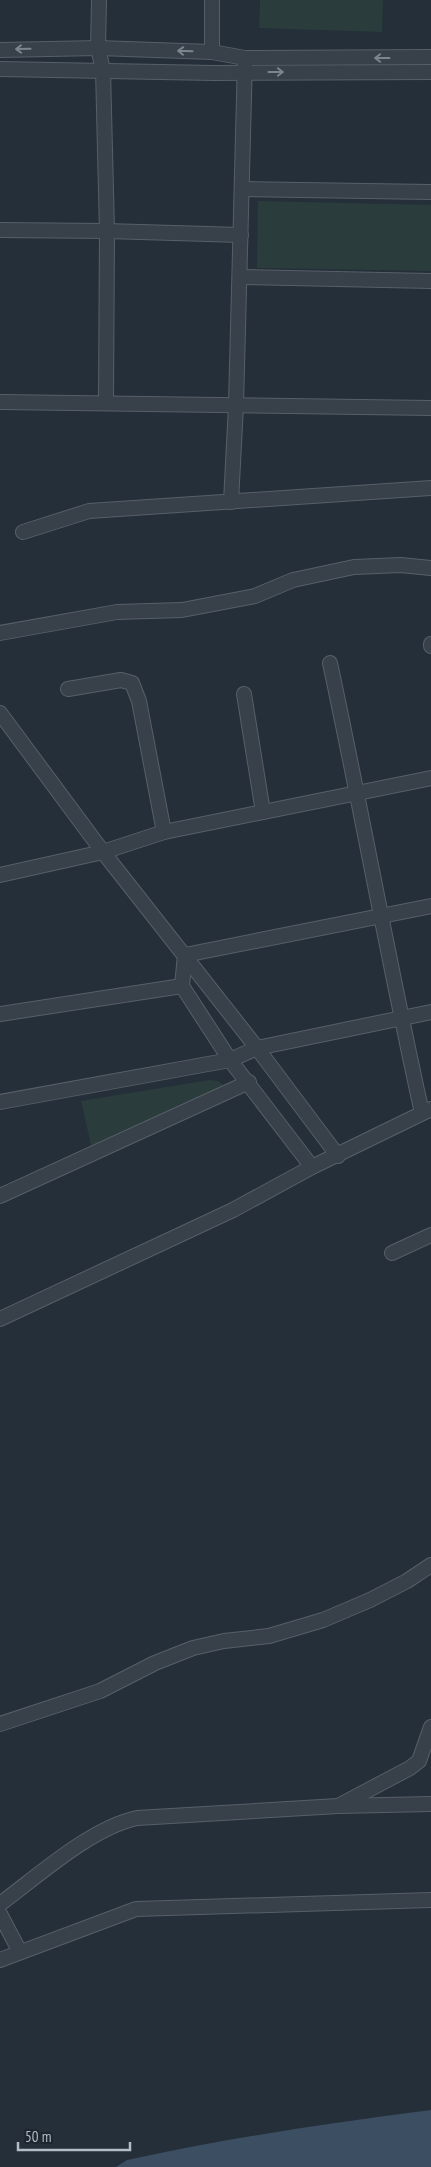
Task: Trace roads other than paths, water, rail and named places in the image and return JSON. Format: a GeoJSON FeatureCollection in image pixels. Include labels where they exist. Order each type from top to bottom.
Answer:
{"type":"FeatureCollection","features":[{"type":"Feature","properties":{"kind":"street"},"geometry":{"type":"LineString","coordinates":[[99,0],[98,48],[103,70],[108,231],[106,403]]}},
{"type":"Feature","properties":{"kind":"street"},"geometry":{"type":"LineString","coordinates":[[212,0],[212,52]]}},
{"type":"Feature","properties":{"kind":"street"},"geometry":{"type":"LineString","coordinates":[[0,50],[98,48],[212,52],[244,58],[431,57]]}},
{"type":"Feature","properties":{"kind":"street"},"geometry":{"type":"LineString","coordinates":[[231,502],[240,277],[244,58]]}},
{"type":"Feature","properties":{"kind":"street"},"geometry":{"type":"LineString","coordinates":[[0,69],[244,73],[431,72]]}},
{"type":"Feature","properties":{"kind":"street"},"geometry":{"type":"LineString","coordinates":[[242,189],[431,192]]}},
{"type":"Feature","properties":{"kind":"street"},"geometry":{"type":"LineString","coordinates":[[0,230],[108,231],[241,236]]}},
{"type":"Feature","properties":{"kind":"street"},"geometry":{"type":"LineString","coordinates":[[240,277],[431,281]]}},
{"type":"Feature","properties":{"kind":"street"},"geometry":{"type":"LineString","coordinates":[[0,402],[431,408]]}},
{"type":"Feature","properties":{"kind":"street"},"geometry":{"type":"LineString","coordinates":[[23,532],[89,511],[431,488]]}},
{"type":"Feature","properties":{"kind":"street"},"geometry":{"type":"LineString","coordinates":[[0,633],[117,612],[191,608],[255,596],[293,580],[354,566],[431,568]]}},
{"type":"Feature","properties":{"kind":"street"},"geometry":{"type":"LineString","coordinates":[[0,1320],[233,1210],[312,1167],[427,1111],[401,1018],[358,793],[330,663]]}},
{"type":"Feature","properties":{"kind":"street"},"geometry":{"type":"LineString","coordinates":[[68,688],[121,680],[132,683],[139,701],[164,832]]}},
{"type":"Feature","properties":{"kind":"street"},"geometry":{"type":"LineString","coordinates":[[244,694],[263,812]]}},
{"type":"Feature","properties":{"kind":"street"},"geometry":{"type":"LineString","coordinates":[[0,713],[102,852],[185,955],[338,1156]]}},
{"type":"Feature","properties":{"kind":"street"},"geometry":{"type":"LineString","coordinates":[[0,875],[102,852],[164,832],[431,778]]}},
{"type":"Feature","properties":{"kind":"street"},"geometry":{"type":"LineString","coordinates":[[185,955],[431,906]]}},
{"type":"Feature","properties":{"kind":"street"},"geometry":{"type":"LineString","coordinates":[[185,955],[182,986],[230,1060],[249,1082],[312,1167]]}},
{"type":"Feature","properties":{"kind":"street"},"geometry":{"type":"LineString","coordinates":[[0,1014],[182,986]]}},
{"type":"Feature","properties":{"kind":"street"},"geometry":{"type":"LineString","coordinates":[[0,1102],[230,1060],[257,1048],[431,1012]]}},
{"type":"Feature","properties":{"kind":"street"},"geometry":{"type":"LineString","coordinates":[[0,1196],[249,1082]]}},
{"type":"Feature","properties":{"kind":"street"},"geometry":{"type":"LineString","coordinates":[[392,1253],[431,1236]]}},
{"type":"Feature","properties":{"kind":"street"},"geometry":{"type":"LineString","coordinates":[[0,1724],[100,1691],[154,1663],[193,1648],[224,1641],[269,1636],[323,1620],[370,1600],[407,1581],[431,1565]]}},
{"type":"Feature","properties":{"kind":"street"},"geometry":{"type":"LineString","coordinates":[[338,1806],[397,1773],[410,1768],[419,1761],[431,1727]]}},
{"type":"Feature","properties":{"kind":"street"},"geometry":{"type":"LineString","coordinates":[[0,1904],[93,1836],[121,1822],[137,1818],[338,1806],[431,1804]]}},
{"type":"Feature","properties":{"kind":"street"},"geometry":{"type":"LineString","coordinates":[[0,1960],[136,1909],[431,1900]]}},
{"type":"Feature","properties":{"kind":"street"},"geometry":{"type":"LineString","coordinates":[[0,1914],[20,1952]]}},
{"type":"Feature","properties":{"kind":"water"},"geometry":{"type":"Polygon","coordinates":[[[431,2110],[431,2167],[116,2167],[127,2160],[241,2138],[431,2110]]]}}]}
